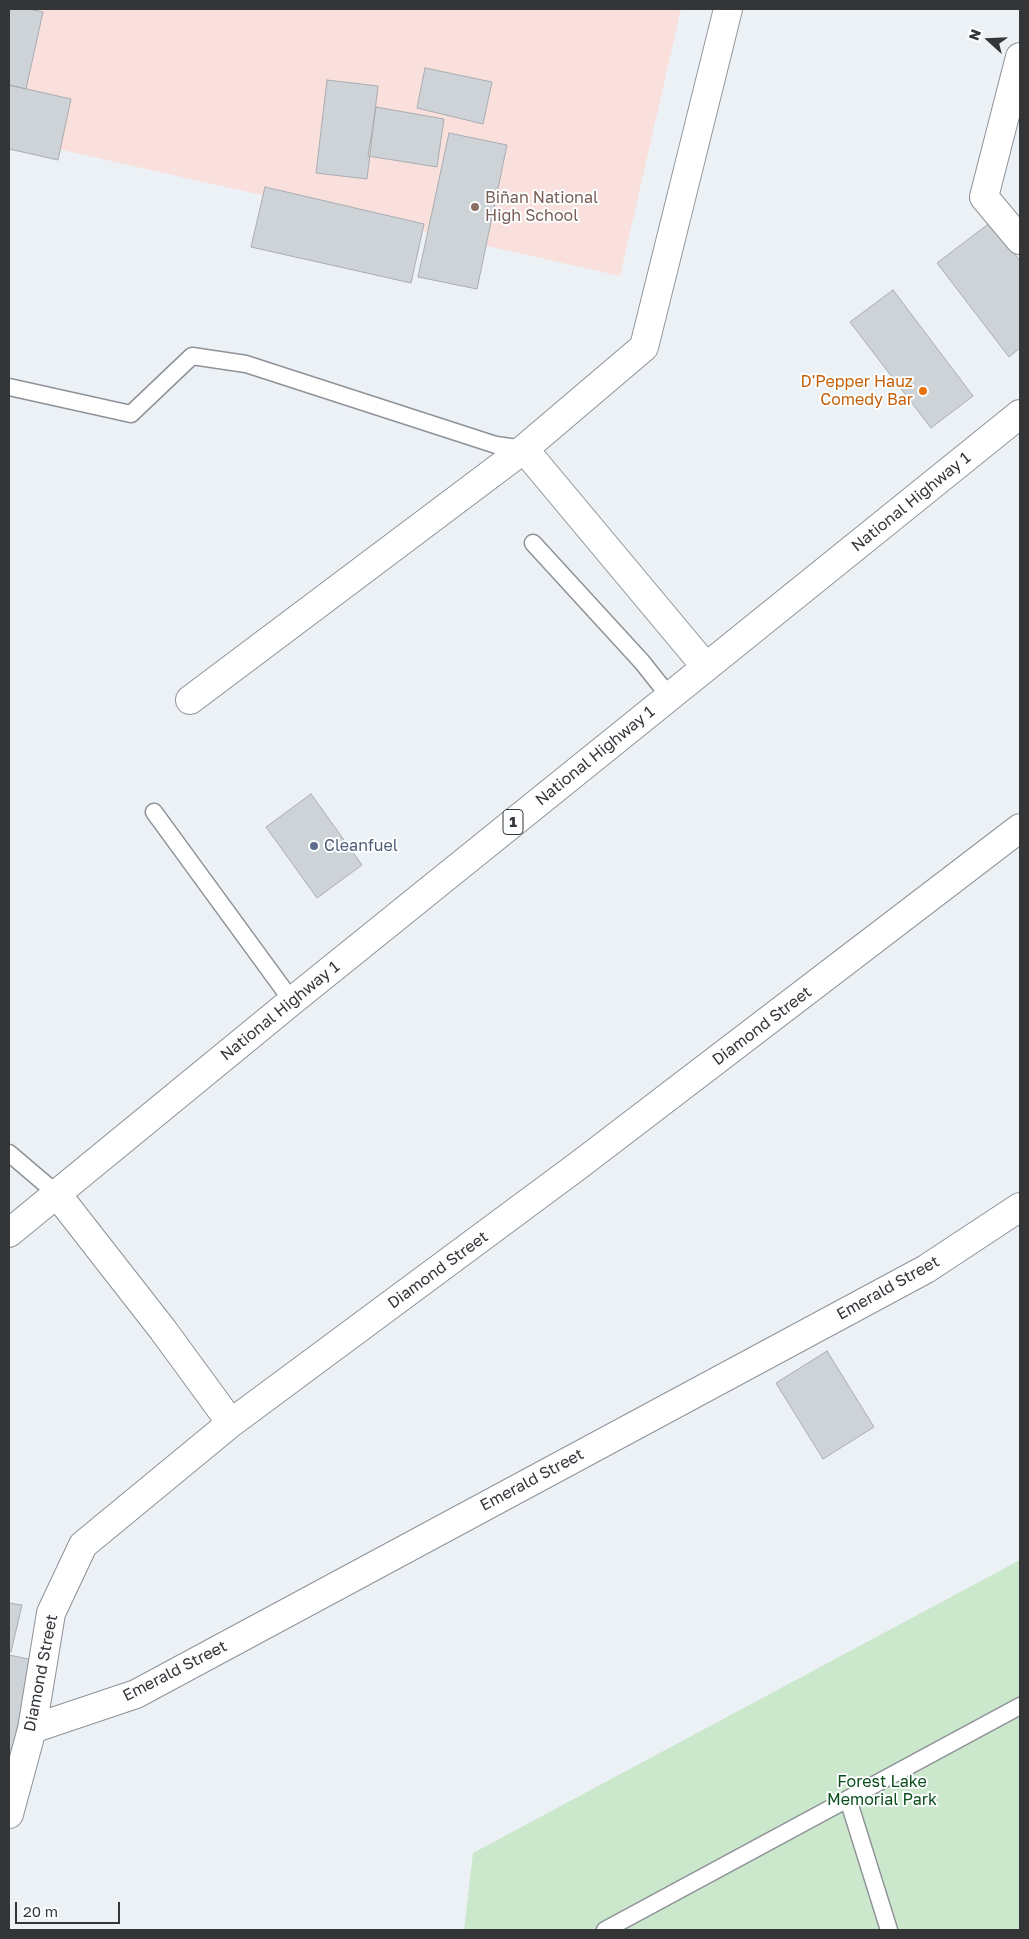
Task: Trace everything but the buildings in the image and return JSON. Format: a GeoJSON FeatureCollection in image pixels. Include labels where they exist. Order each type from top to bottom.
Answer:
{"type":"FeatureCollection","features":[{"type":"Feature","properties":{"kind":"main road"},"geometry":{"type":"LineString","coordinates":[[190,700],[524,449],[644,348],[728,9]]}},
{"type":"Feature","properties":{"kind":"main road"},"geometry":{"type":"LineString","coordinates":[[1020,57],[984,197],[1020,240]]}},
{"type":"Feature","properties":{"kind":"main road","name":"National Highway 1"},"geometry":{"type":"LineString","coordinates":[[9,1233],[292,1001],[1020,414]]}},
{"type":"Feature","properties":{"kind":"main road"},"geometry":{"type":"LineString","coordinates":[[524,449],[706,667]]}},
{"type":"Feature","properties":{"kind":"main road","name":"Diamond Street"},"geometry":{"type":"LineString","coordinates":[[9,1814],[32,1729],[51,1613],[83,1546],[231,1423],[579,1165],[1020,828]]}},
{"type":"Feature","properties":{"kind":"main road"},"geometry":{"type":"LineString","coordinates":[[56,1193],[163,1330],[231,1423]]}},
{"type":"Feature","properties":{"kind":"main road","name":"Emerald Street"},"geometry":{"type":"LineString","coordinates":[[32,1729],[136,1694],[926,1269],[1020,1207]]}},
{"type":"Feature","properties":{"kind":"lane"},"geometry":{"type":"LineString","coordinates":[[9,387],[131,414],[192,356],[246,364],[496,445],[524,449]]}},
{"type":"Feature","properties":{"kind":"lane"},"geometry":{"type":"LineString","coordinates":[[533,543],[642,662],[669,696]]}},
{"type":"Feature","properties":{"kind":"lane"},"geometry":{"type":"LineString","coordinates":[[154,812],[292,1001]]}},
{"type":"Feature","properties":{"kind":"lane"},"geometry":{"type":"LineString","coordinates":[[9,1153],[56,1193]]}},
{"type":"Feature","properties":{"kind":"lane"},"geometry":{"type":"LineString","coordinates":[[605,1930],[1020,1706]]}},
{"type":"Feature","properties":{"kind":"lane"},"geometry":{"type":"LineString","coordinates":[[848,1799],[889,1930]]}},
{"type":"Feature","properties":{"kind":"shaded area","name":"Biñan National High School"},"geometry":{"type":"Polygon","coordinates":[[[9,9],[681,9],[620,276],[9,138],[9,9]]]}},
{"type":"Feature","properties":{"kind":"green space","name":"Forest Lake Memorial Park"},"geometry":{"type":"Polygon","coordinates":[[[1020,1560],[1020,1930],[464,1930],[473,1853],[1020,1560]]]}},
{"type":"Feature","properties":{"kind":"place","name":"Biñan National High School"},"geometry":{"type":"Point","coordinates":[475,207]}},
{"type":"Feature","properties":{"kind":"place","name":"D'Pepper Hauz Comedy Bar"},"geometry":{"type":"Point","coordinates":[923,391]}},
{"type":"Feature","properties":{"kind":"place","name":"Cleanfuel"},"geometry":{"type":"Point","coordinates":[314,846]}}]}
